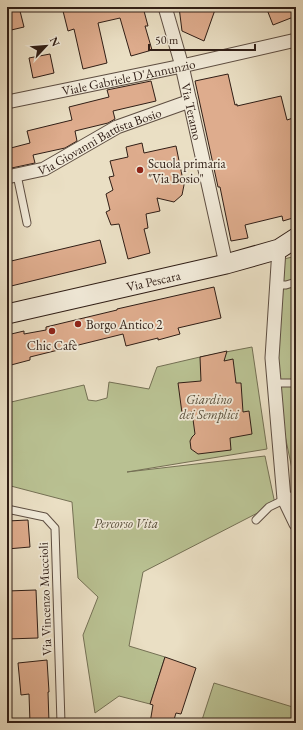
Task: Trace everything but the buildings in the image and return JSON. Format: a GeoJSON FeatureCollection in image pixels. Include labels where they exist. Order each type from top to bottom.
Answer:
{"type":"FeatureCollection","features":[{"type":"Feature","properties":{"kind":"street","name":"Via Teramo"},"geometry":{"type":"LineString","coordinates":[[165,7],[182,66],[226,264]]}},
{"type":"Feature","properties":{"kind":"street","name":"Viale Gabriele D'Annunzio"},"geometry":{"type":"LineString","coordinates":[[7,102],[182,66],[296,40]]}},
{"type":"Feature","properties":{"kind":"street","name":"Via Giovanni Battista Bosio"},"geometry":{"type":"LineString","coordinates":[[12,176],[44,169],[117,127],[190,101]]}},
{"type":"Feature","properties":{"kind":"street","name":"Via Pescara"},"geometry":{"type":"LineString","coordinates":[[7,314],[226,264],[279,249],[296,238]]}},
{"type":"Feature","properties":{"kind":"street"},"geometry":{"type":"LineString","coordinates":[[279,249],[272,358],[274,384],[290,496],[296,524]]}},
{"type":"Feature","properties":{"kind":"lane"},"geometry":{"type":"LineString","coordinates":[[12,176],[27,223]]}},
{"type":"Feature","properties":{"kind":"lane"},"geometry":{"type":"LineString","coordinates":[[276,285],[286,285],[296,282]]}},
{"type":"Feature","properties":{"kind":"lane"},"geometry":{"type":"LineString","coordinates":[[274,384],[296,383]]}},
{"type":"Feature","properties":{"kind":"lane"},"geometry":{"type":"LineString","coordinates":[[256,520],[269,507],[290,496]]}},
{"type":"Feature","properties":{"kind":"lane","name":"Via Vincenzo Muccioli"},"geometry":{"type":"LineString","coordinates":[[7,509],[45,517],[55,528],[61,723]]}},
{"type":"Feature","properties":{"kind":"green space"},"geometry":{"type":"Polygon","coordinates":[[[296,256],[296,488],[274,383],[284,259],[296,256]]]}},
{"type":"Feature","properties":{"kind":"green space"},"geometry":{"type":"Polygon","coordinates":[[[252,347],[267,449],[127,472],[265,456],[275,504],[143,572],[129,646],[165,657],[150,704],[119,696],[95,713],[83,635],[98,597],[78,578],[72,502],[7,485],[7,403],[84,385],[88,400],[96,401],[107,398],[109,382],[149,389],[157,367],[252,347]]]}},
{"type":"Feature","properties":{"kind":"green space"},"geometry":{"type":"Polygon","coordinates":[[[214,683],[296,708],[296,723],[201,723],[214,683]]]}},
{"type":"Feature","properties":{"kind":"place","name":"Scuola primaria \"Via Bosio\""},"geometry":{"type":"Point","coordinates":[140,170]}},
{"type":"Feature","properties":{"kind":"place","name":"Borgo Antico 2"},"geometry":{"type":"Point","coordinates":[78,324]}},
{"type":"Feature","properties":{"kind":"place","name":"Chic Cafè"},"geometry":{"type":"Point","coordinates":[52,331]}},
{"type":"Feature","properties":{"kind":"park label","name":"Giardino dei Semplici"},"geometry":{"type":"Point","coordinates":[209,406]}},
{"type":"Feature","properties":{"kind":"park label","name":"Percorso Vita"},"geometry":{"type":"Point","coordinates":[126,523]}}]}
